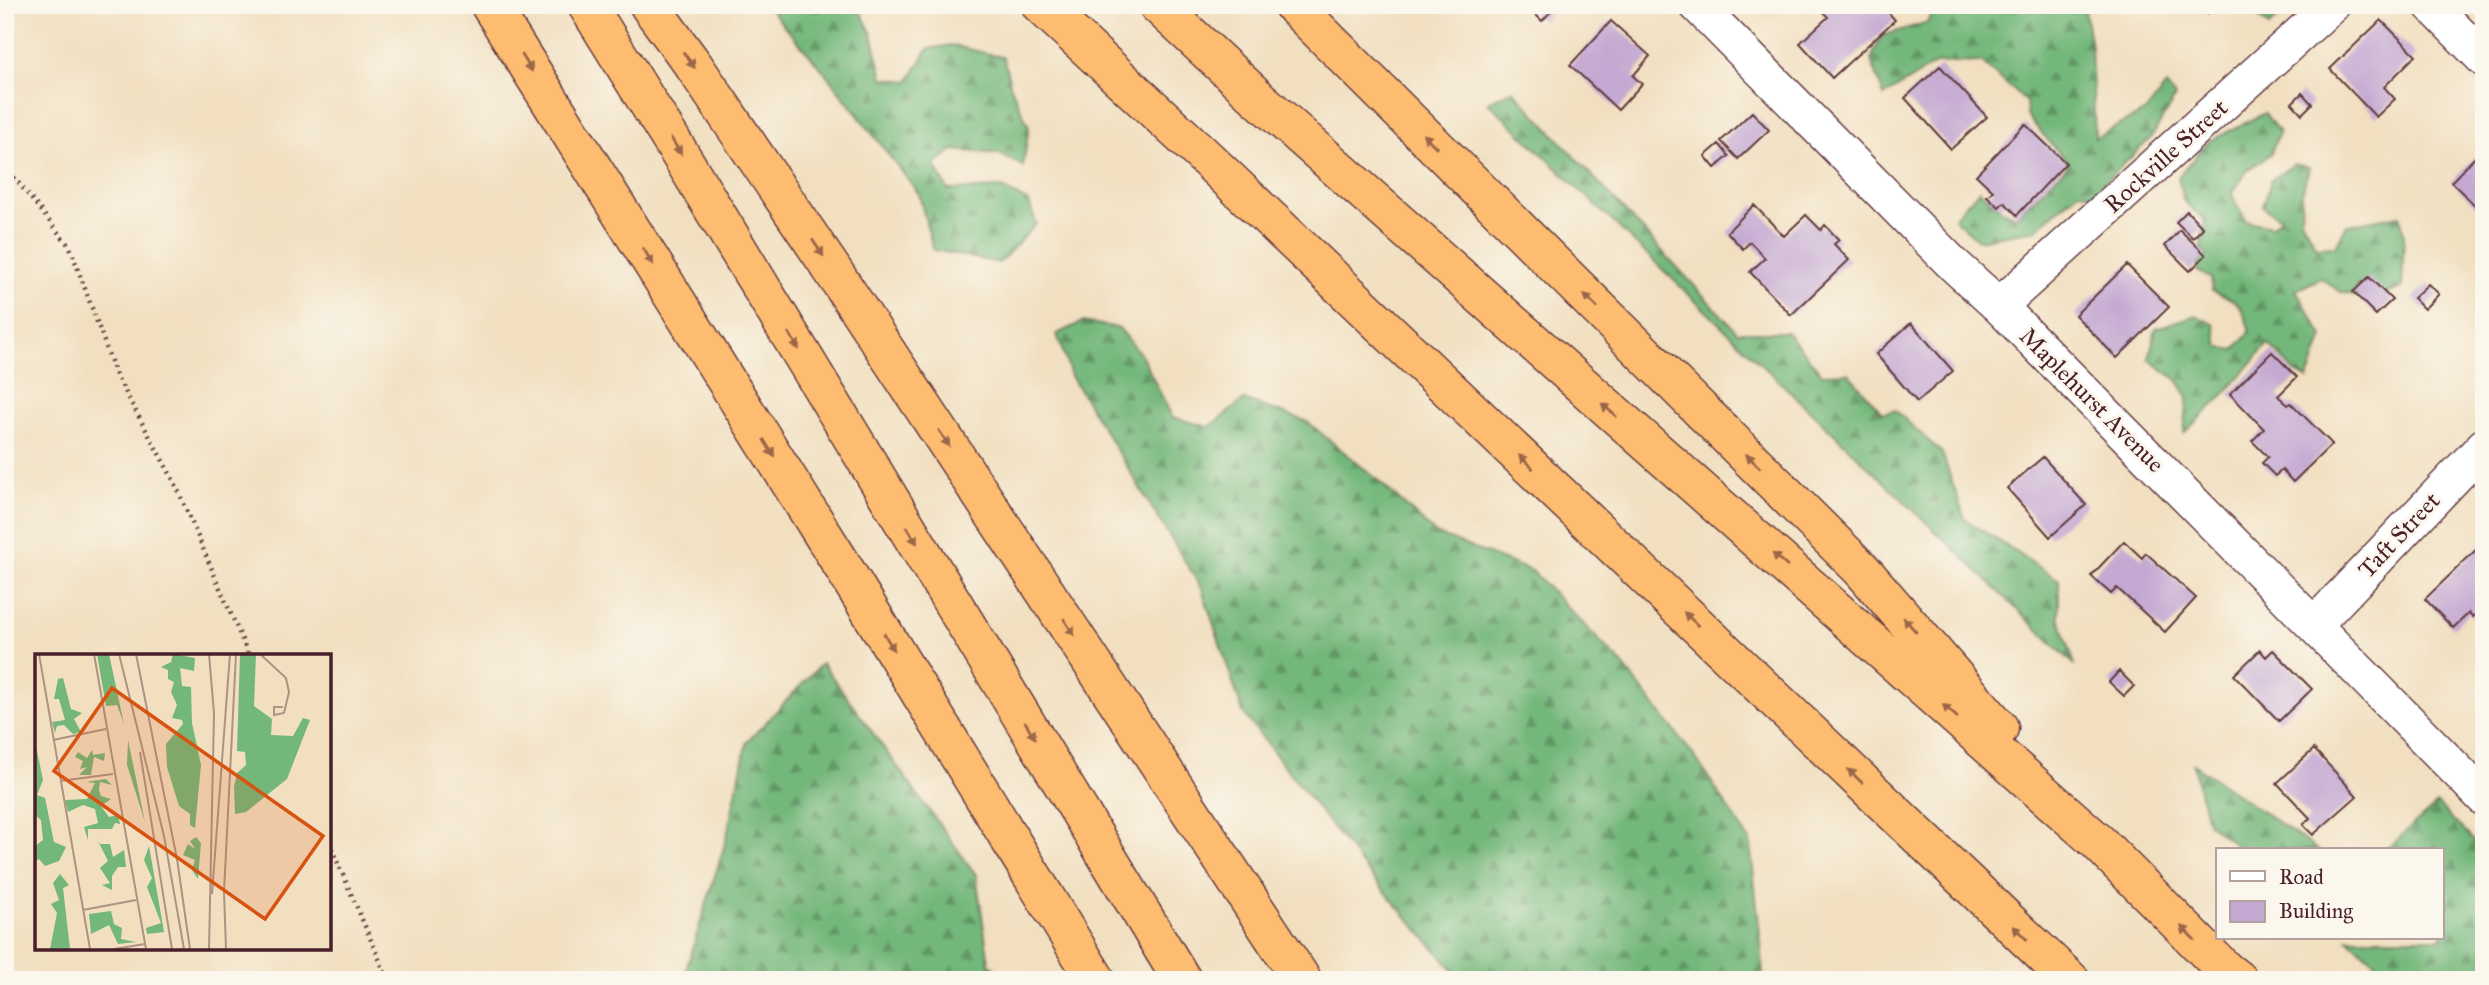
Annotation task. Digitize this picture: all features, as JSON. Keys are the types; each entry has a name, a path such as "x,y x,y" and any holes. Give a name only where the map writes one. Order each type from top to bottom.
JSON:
{"highway":[{"path":"491,5 837,557 1096,980"},
{"path":"587,5 691,171 1182,980"},
{"path":"649,5 694,66 833,271 1302,980"},
{"path":"1041,5 1204,156 2070,980"},
{"path":"1158,5 1269,108 2099,844 2238,980"},
{"path":"1293,5 1862,570 2099,844"}],"street":[{"name":"Maplehurst Avenue","path":"1697,5 1953,264 2000,306 2484,798"},
{"name":"Rockville Street","path":"2000,306 2332,5"},
{"path":"2431,5 2484,59"},
{"name":"Taft Street","path":"2315,624 2484,446"}],"path":[{"path":"5,166 70,247 116,374 175,483 248,654"},
{"path":"331,847 388,980"}],"green space":[{"path":"766,5 857,5 872,34 883,78 909,81 928,49 951,45 1003,57 1011,87 1029,127 1023,166 999,154 953,150 935,165 948,190 1002,188 1029,202 1036,224 999,263 933,250 919,194 822,69"},
{"path":"1937,5 2084,5 2091,47 2095,138 2146,111 2166,86 2175,97 2152,137 2093,194 2079,192 2035,230 1978,240 1954,218 1979,190 2000,209 2016,217 2069,164 2027,116 2026,101 1981,62 1937,63 1884,96 1871,59 1881,36 1928,22"},
{"path":"2246,5 2292,5 2269,26"},
{"path":"1513,90 1737,332 1787,332 1822,374 1848,373 1882,413 1895,410 1942,453 1965,519 2059,580 2059,617 2075,665 1488,102"},
{"path":"2265,113 2279,133 2271,153 2247,171 2232,194 2246,221 2272,226 2280,218 2263,206 2271,180 2294,164 2309,167 2302,193 2301,219 2316,247 2336,246 2347,225 2400,215 2404,233 2402,288 2370,300 2339,291 2321,278 2296,290 2323,336 2308,379 2294,371 2268,344 2221,398 2184,433 2188,397 2177,380 2149,359 2156,328 2196,315 2214,325 2219,347 2234,350 2250,332 2239,305 2212,291 2211,278 2197,271 2205,221 2183,200 2178,177 2209,141"},
{"path":"1082,322 1119,328 1142,356 1172,417 1209,427 1244,400 1306,421 1373,476 1436,534 1532,571 1622,664 1695,757 1750,841 1763,980 1462,980 1362,865 1243,713 1202,589 1071,376 1057,334"},
{"path":"822,663 976,875 989,963 1006,980 683,980 726,840 747,742"},
{"path":"2193,764 2315,848 2239,848 2207,822"},
{"path":"2437,804 2484,851 2484,980 2397,980 2349,940 2444,940 2444,848 2387,848"}],"building":[{"path":"1526,5 1557,5 1542,21"},
{"path":"1822,5 1882,5 1895,20 1832,78 1800,43 1828,17 1819,8"},
{"path":"2202,5 2217,5 2208,13"},
{"path":"2381,20 2416,55 2384,87 2395,99 2376,117 2330,69"},
{"path":"1611,21 1650,56 1633,76 1642,84 1618,110 1570,65"},
{"path":"1940,66 1987,117 1951,149 1905,98"},
{"path":"2302,93 2312,104 2302,114 2292,103"},
{"path":"1752,112 1769,130 1738,159 1721,141"},
{"path":"2025,124 2066,163 2017,215 2004,202 1999,207 1987,196 1993,191 1976,175"},
{"path":"1719,144 1729,156 1715,168 1705,156"},
{"path":"2482,150 2484,152 2484,214 2451,182"},
{"path":"1754,205 1784,236 1806,215 1821,230 1825,225 1839,240 1834,244 1849,260 1791,315 1750,272 1765,258 1750,242 1743,249 1727,232"},
{"path":"2187,211 2203,228 2193,238 2176,222"},
{"path":"2180,230 2206,255 2190,271 2165,246"},
{"path":"2127,265 2169,307 2117,358 2075,315"},
{"path":"2369,277 2392,300 2376,315 2353,292"},
{"path":"2428,284 2439,294 2424,309 2413,298"},
{"path":"1911,323 1953,371 1917,402 1876,354"},
{"path":"2272,352 2297,377 2278,396 2288,405 2291,403 2332,444 2293,482 2282,470 2275,476 2262,463 2268,457 2252,441 2264,429 2230,394"},
{"path":"2043,457 2086,505 2050,537 2007,488"},
{"path":"2124,541 2142,558 2146,553 2196,598 2165,632 2117,588 2111,594 2091,576"},
{"path":"2479,547 2484,552 2484,606 2473,617 2469,613 2453,628 2425,599"},
{"path":"2260,650 2266,657 2273,650 2312,689 2279,721 2234,675"},
{"path":"2119,671 2134,686 2124,696 2109,682"},
{"path":"2314,749 2357,796 2313,835 2303,825 2310,818 2277,783"}]}
